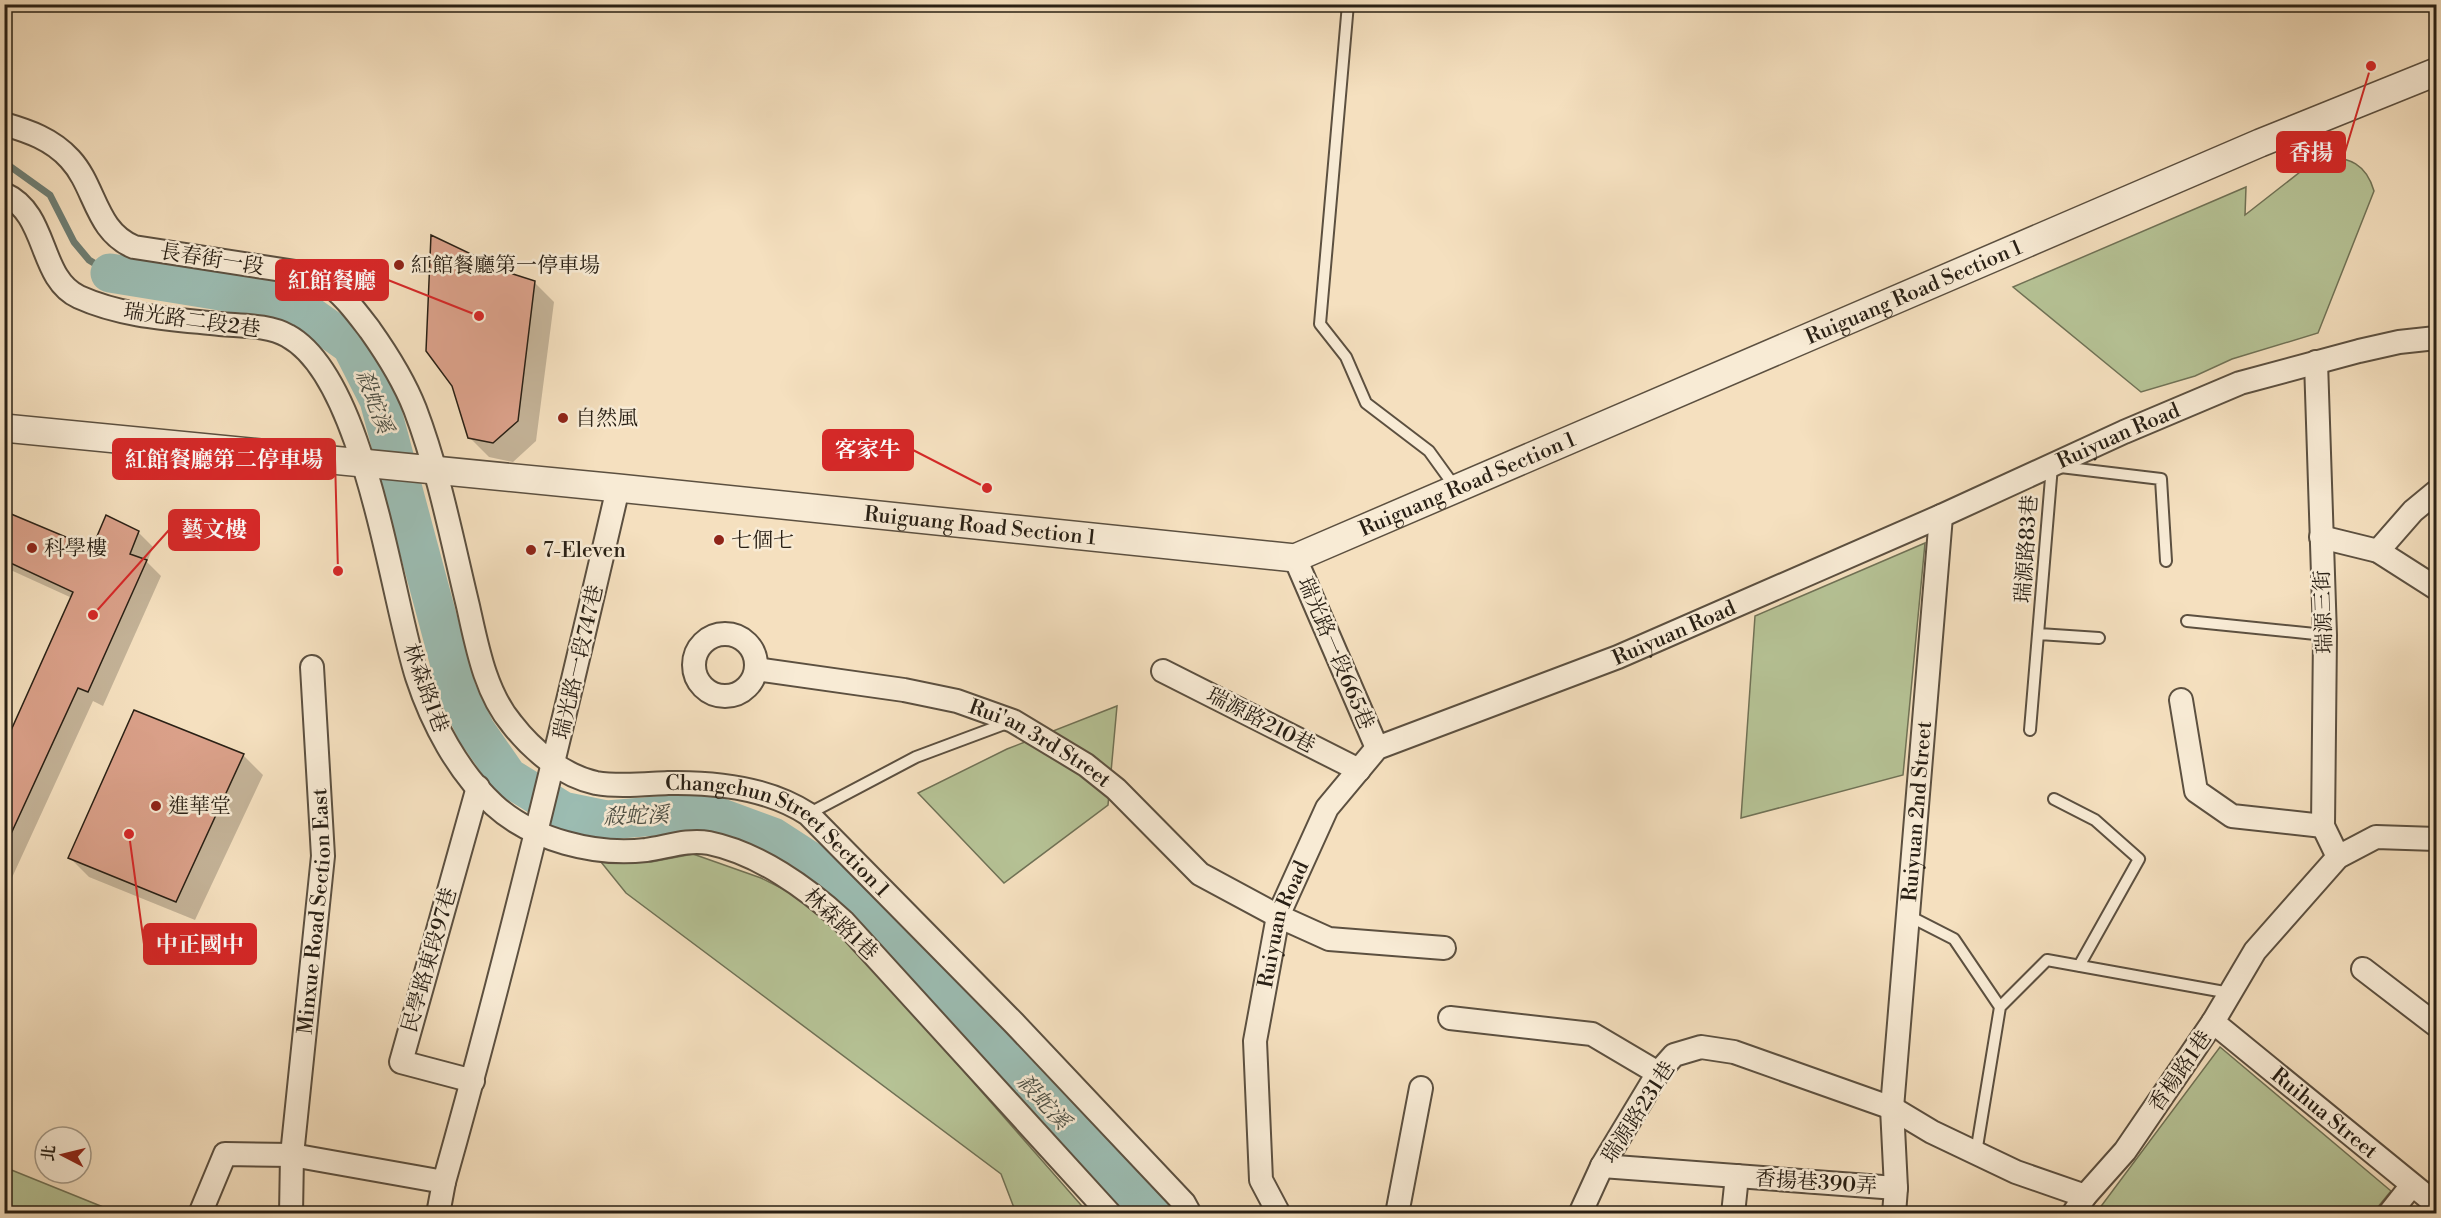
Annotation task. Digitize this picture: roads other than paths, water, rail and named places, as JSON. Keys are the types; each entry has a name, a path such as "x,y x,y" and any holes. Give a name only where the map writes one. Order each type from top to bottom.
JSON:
{"street":[{"name":"Ruiguang Road Section 1","path":"4,428 618,488 1295,558 2260,143 2436,72"},
{"name":"長春街一段","path":"4,124 40,136 70,159 81,174 111,232 121,241 134,247 302,273 323,281 344,298 362,320 400,378 414,408 434,470"},
{"name":"瑞光路二段2巷","path":"4,194 14,198 28,210 58,280 76,296 107,307 153,317 263,328 289,336 309,354 330,381 343,408 363,464"},
{"name":"Ruiyuan Road","path":"1279,1214 1262,1180 1255,1041 1278,916 1327,808 1377,748 1618,657 1941,516 2124,432 2240,383 2399,342 2436,338"},
{"name":"瑞源三街","path":"2316,362 2325,635 2323,826 2338,858"},
{"name":"林森路1巷","path":"363,464 378,515 417,675 442,738 493,805 535,833 576,844 625,851 691,842 710,843 747,857 784,875 813,894 851,930 1110,1214"},
{"name":"Changchun Street Section 1","path":"434,470 481,659 494,694 510,723 554,765 595,783 678,783 724,786 767,794 791,803 808,814 1014,1023 1184,1203 1190,1214"},
{"name":"瑞光路一段747巷","path":"535,833 554,765 618,488"},
{"path":"2378,551 2413,511 2436,492"},
{"name":"Ruiyuan 2nd Street","path":"1894,1214 1896,1188 1892,1108 1941,516"},
{"path":"2321,537 2378,551 2436,588"},
{"name":"瑞光路一段665巷","path":"1295,558 1377,748"},
{"name":"Minxue Road Section East","path":"291,1214 292,1155 323,856 312,667"},
{"name":"Rui'an 3rd Street","path":"756,669 904,690 957,701 1013,721 1086,765 1116,789 1200,874 1278,916 1329,939 1444,948"},
{"name":"瑞源路210巷","path":"1163,671 1359,770"},
{"path":"2181,700 2196,791 2232,816 2323,826"},
{"name":"民學路東段97巷","path":"473,1081 401,1062 478,787"},
{"path":"438,1214 444,1182 473,1081 535,833"},
{"name":"香楊路1巷","path":"1892,1108 1932,1132 2079,1205 2124,1151 2213,1022 2254,951 2338,858 2376,837 2436,839"},
{"path":"2363,969 2436,1025"},
{"path":"1450,1018 1592,1034 1658,1073"},
{"name":"Ruihua Street","path":"2213,1022 2436,1204"},
{"name":"瑞源路231巷","path":"1580,1214 1602,1166 1658,1073 1674,1055 1701,1047 1734,1052 1892,1108"},
{"path":"1397,1214 1422,1088"},
{"path":"200,1214 225,1154 292,1155 444,1182"},
{"name":"香揚巷390弄","path":"1602,1166 1896,1188"},
{"path":"1733,1214 1737,1176"},
{"path":"2389,1214 2412,1185"}],"lane":[{"path":"1348,4 1320,324 1346,357 1366,403 1428,451 1457,490"},
{"path":"2052,466 2161,479 2166,561"},
{"name":"瑞源路83巷","path":"2030,730 2052,466"},
{"path":"2187,621 2325,635"},
{"path":"2039,634 2099,638"},
{"path":"808,814 916,757 1013,721"},
{"path":"2054,799 2096,820 2139,859 2079,966"},
{"path":"1909,916 1954,939 2000,1007"},
{"path":"1976,1153 2000,1007 2047,960 2230,993"}],"waterway":[{"path":"4,162 50,195 74,242 89,260 110,273"},
{"name":"殺蛇溪","path":"110,273 264,298 296,306 351,345 379,400 457,691 476,731 508,777 563,811 607,820 705,812 773,837 827,872 1151,1214"}],"place":[{"name":"香揚","path":"2371,66"},
{"name":"紅館餐廳第一停車場","path":"399,265"},
{"name":"紅館餐廳","path":"479,316"},
{"name":"自然風","path":"563,418"},
{"name":"客家牛","path":"987,488"},
{"name":"七個七","path":"719,540"},
{"name":"科學樓","path":"32,548"},
{"name":"7-Eleven","path":"531,550"},
{"name":"紅館餐廳第二停車場","path":"338,571"},
{"name":"藝文樓","path":"93,615"},
{"name":"進華堂","path":"156,806"},
{"name":"中正國中","path":"129,834"}]}
